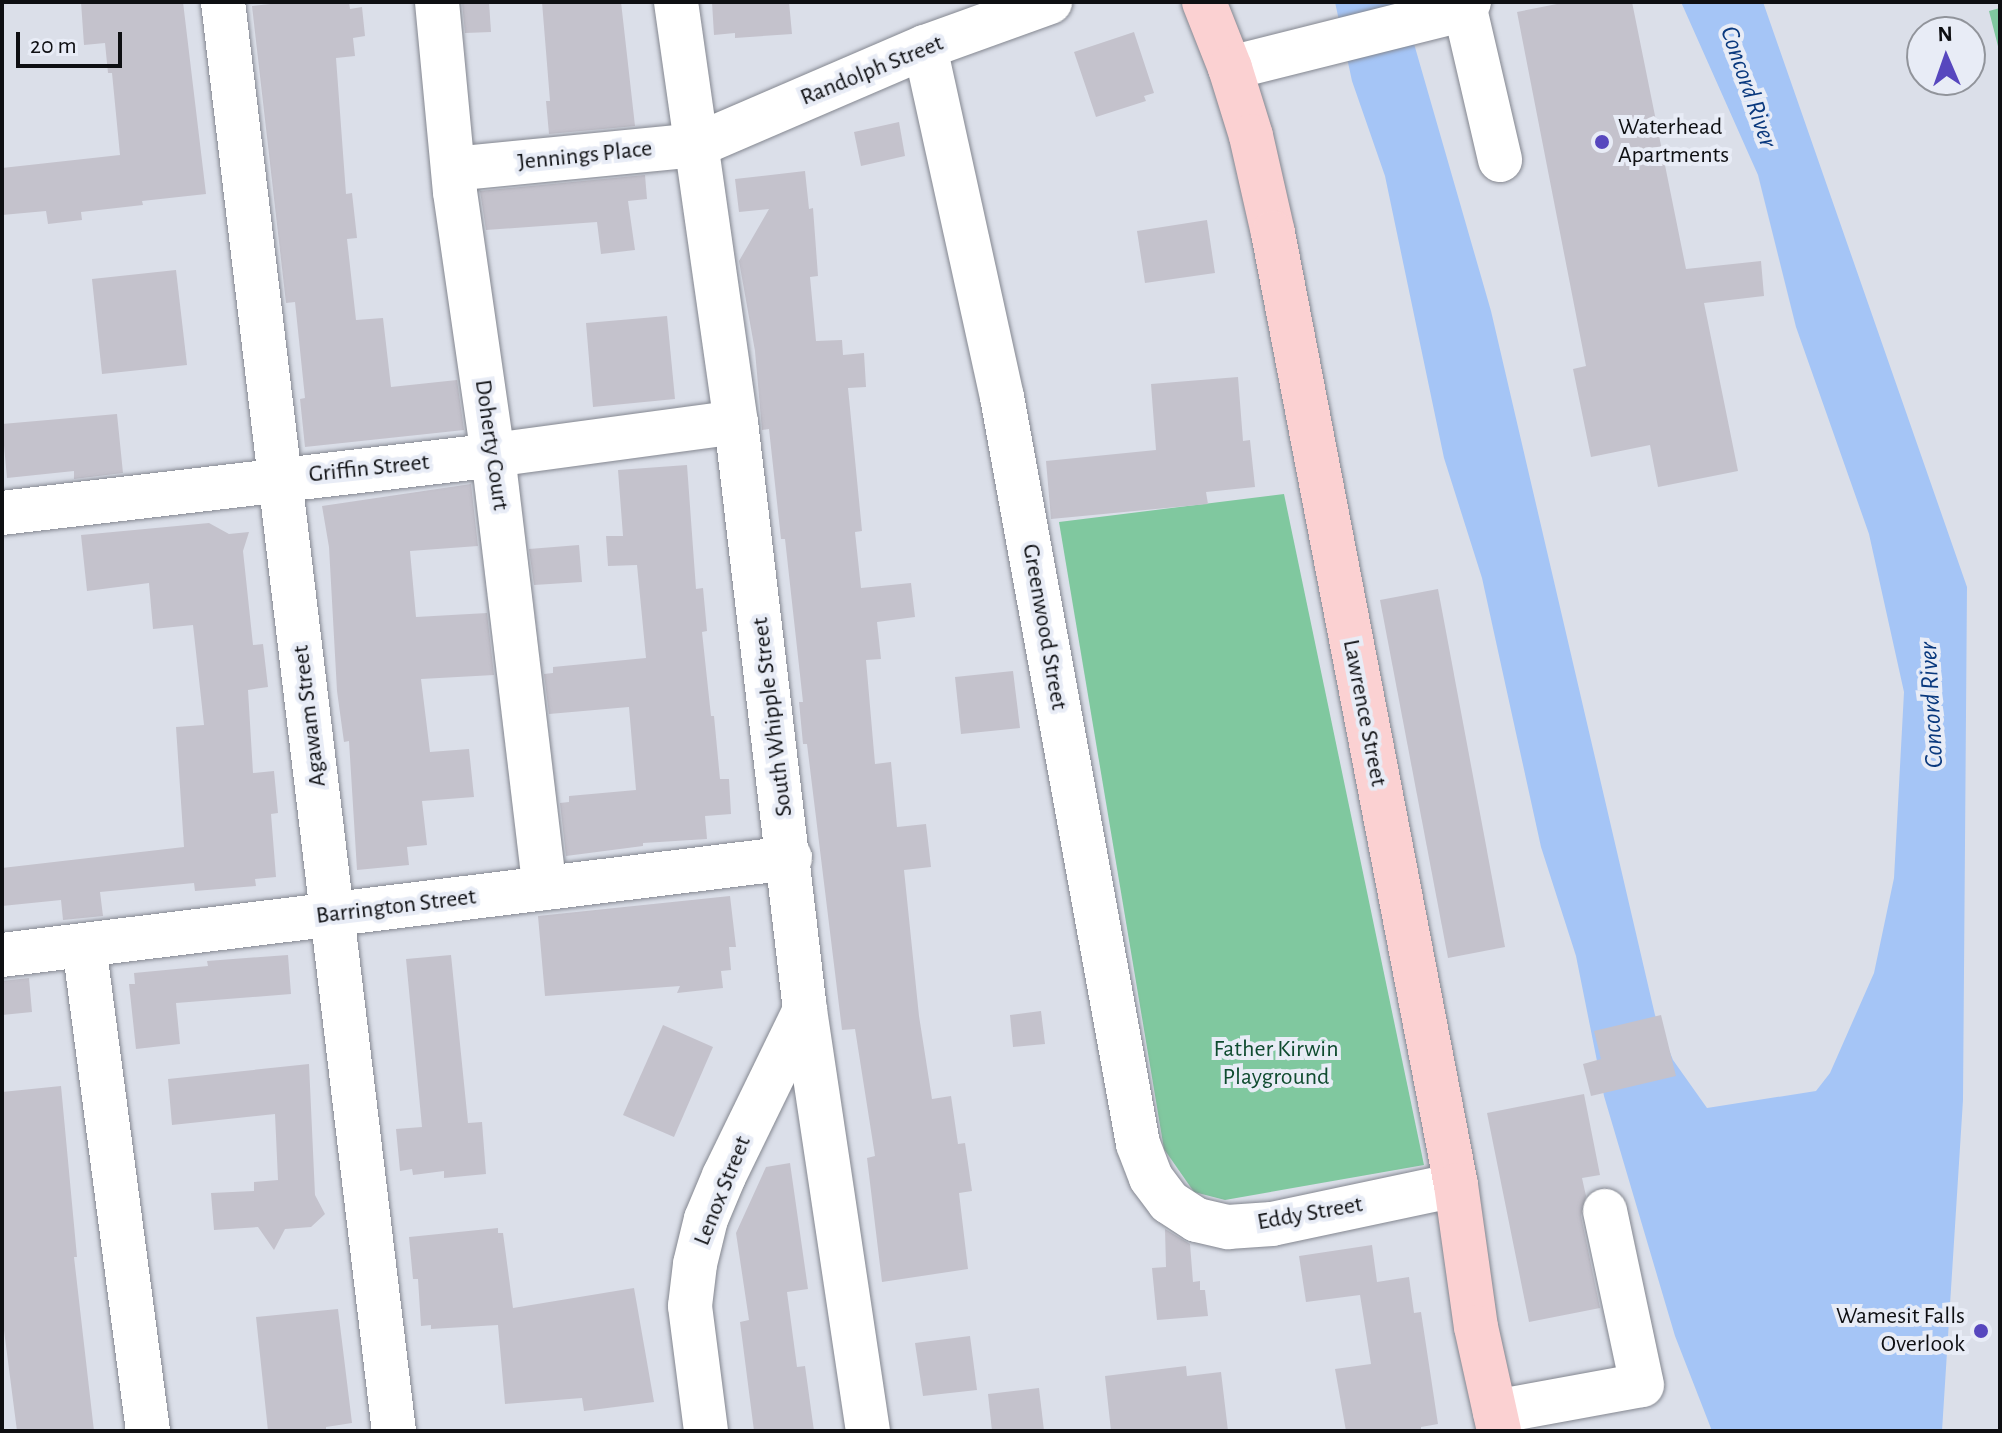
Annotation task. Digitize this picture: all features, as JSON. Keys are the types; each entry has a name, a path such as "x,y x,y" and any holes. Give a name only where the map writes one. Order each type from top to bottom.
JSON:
{"main road":[{"name":"Lawrence Street","path":"1204,2 1230,68 1273,233 1456,1185 1476,1327 1497,1421"}],"street":[{"name":"Agawam Street","path":"223,2 394,1431"},
{"name":"Doherty Court","path":"437,2 455,192 493,455 545,888"},
{"name":"South Whipple Street","path":"676,2 736,422 790,858 805,1010 868,1431"},
{"name":"Randolph Street","path":"697,145 925,47 1050,2"},
{"path":"1230,68 1453,11 1500,160"},
{"name":"Greenwood Street","path":"925,47 1002,397 1138,1144 1151,1178 1169,1202"},
{"name":"Jennings Place","path":"473,167 697,145"},
{"name":"Griffin Street","path":"2,513 493,455 736,422"},
{"name":"Barrington Street","path":"2,955 790,858"},
{"path":"84,945 148,1431"},
{"name":"Lenox Street","path":"706,1431 690,1306 695,1264 706,1219 724,1176 805,1010"},
{"name":"Eddy Street","path":"1169,1202 1197,1220 1228,1227 1272,1224 1456,1185"},
{"path":"1497,1421 1642,1385 1605,1211"}],"green space":[{"path":"2000,8 2000,54 1989,11"},
{"name":"Father Kirwin Playground","path":"1284,494 1424,1165 1225,1200 1194,1192 1164,1149 1059,522"}],"water":[{"name":"Concord River","path":"1335,2 1402,2 1491,311 1655,1015 1673,1060 1707,1108 1816,1091 1830,1073 1874,973 1894,878 1904,692 1869,534 1796,327 1758,175 1681,2 1763,2 1967,587 1963,1100 1942,1431 1712,1431 1675,1336 1604,1096 1576,956 1541,847 1482,578 1444,458 1385,176 1352,81"}],"building":[{"path":"81,2 183,2 206,194 81,212 82,220 48,224 46,211 2,215 2,168 120,155 112,73 108,73 105,43 84,45"},
{"path":"290,2 349,2 350,9 362,7 365,36 353,38 355,56 336,58 346,194 352,193 357,238 347,239 356,320 383,318 391,387 457,380 464,430 305,447 300,399 305,398 295,302 286,303 252,6"},
{"path":"462,2 489,2 491,32 465,33"},
{"path":"542,2 621,2 635,126 549,134 546,101 550,101"},
{"path":"712,2 789,2 792,34 735,38 735,33 714,35"},
{"name":"Waterhead Apartments","path":"1567,2 1632,2 1686,269 1761,261 1764,296 1704,303 1738,471 1658,487 1650,445 1591,457 1573,369 1586,366 1517,12"},
{"path":"1134,32 1154,93 1144,96 1146,101 1096,117 1074,52"},
{"path":"899,122 905,156 861,166 854,132"},
{"path":"805,171 809,209 813,208 818,276 810,277 816,341 842,340 843,355 864,353 866,387 848,388 862,531 855,532 861,588 911,583 915,617 877,622 881,659 866,660 875,764 891,762 897,827 926,824 931,867 904,870 919,1016 932,1099 951,1096 958,1144 965,1143 972,1191 959,1193 968,1269 882,1282 867,1158 875,1156 855,1029 842,1030 807,744 803,744 799,702 803,702 785,539 781,539 769,429 762,430 755,351 739,261 769,209 739,212 735,179"},
{"path":"645,175 647,199 628,201 635,250 601,254 597,222 486,230 480,191"},
{"path":"1207,220 1215,273 1145,283 1137,231"},
{"path":"176,270 187,365 102,374 92,279"},
{"path":"667,316 675,399 593,407 586,323"},
{"path":"1238,377 1243,441 1250,440 1255,487 1206,492 1208,504 1051,519 1046,461 1156,450 1151,384"},
{"path":"117,414 123,473 74,479 74,471 7,478 2,424"},
{"path":"687,465 696,589 703,588 707,631 702,632 711,716 714,716 720,779 729,779 731,814 705,816 707,839 643,843 643,846 566,856 560,803 569,802 569,796 636,790 629,707 549,714 544,674 553,673 553,667 646,658 637,565 608,566 606,536 623,536 618,470"},
{"path":"471,484 478,546 410,551 416,617 487,613 494,675 421,679 430,752 469,749 474,797 422,801 427,845 407,847 409,865 357,870 349,741 344,742 337,691 329,547 322,506"},
{"path":"209,523 229,534 249,532 243,551 253,645 263,644 268,687 248,690 253,773 274,771 278,813 271,814 276,877 255,879 256,886 195,891 194,883 100,892 103,916 63,920 61,900 2,906 2,868 184,847 176,727 204,725 193,625 153,629 149,583 87,591 81,535"},
{"path":"579,545 582,582 534,585 529,549"},
{"path":"1438,589 1505,947 1448,958 1380,600"},
{"path":"1013,671 1020,728 961,734 955,677"},
{"path":"730,896 736,947 729,947 731,970 721,971 723,988 677,993 680,986 545,996 538,916"},
{"path":"288,955 291,994 176,1003 180,1044 136,1049 129,984 135,984 134,973 208,966 207,961"},
{"path":"451,955 468,1123 482,1122 486,1174 444,1178 444,1171 413,1175 412,1169 400,1171 396,1129 422,1127 406,959"},
{"path":"29,978 32,1012 2,1015 2,981"},
{"path":"1041,1011 1045,1044 1013,1047 1010,1015"},
{"path":"1661,1015 1676,1076 1591,1096 1583,1064 1601,1059 1594,1031"},
{"path":"663,1025 713,1047 674,1137 623,1115"},
{"path":"309,1064 315,1195 325,1214 311,1227 285,1229 274,1250 258,1227 214,1230 211,1193 254,1191 254,1182 278,1180 275,1114 172,1125 168,1079"},
{"path":"61,1086 77,1257 74,1257 94,1431 17,1431 2,1315 2,1092"},
{"path":"1584,1094 1600,1175 1582,1178 1586,1196 1581,1216 1600,1308 1529,1322 1487,1113"},
{"path":"790,1163 808,1289 787,1292 797,1367 805,1366 814,1431 754,1431 740,1322 749,1320 736,1233 766,1167"},
{"path":"498,1228 498,1233 503,1233 513,1308 634,1288 654,1402 584,1411 582,1398 505,1404 498,1325 431,1329 431,1325 421,1326 418,1279 413,1279 409,1237"},
{"path":"1165,1229 1190,1244 1193,1282 1200,1281 1200,1290 1205,1290 1208,1316 1157,1320 1152,1268 1166,1267"},
{"path":"1372,1245 1377,1282 1409,1277 1414,1313 1421,1312 1438,1424 1421,1427 1421,1431 1346,1431 1335,1369 1371,1364 1360,1295 1306,1302 1299,1256"},
{"path":"338,1309 352,1423 326,1427 326,1431 268,1431 256,1317"},
{"path":"970,1336 977,1390 923,1396 915,1343"},
{"path":"1186,1366 1187,1376 1221,1372 1228,1431 1111,1431 1105,1376"},
{"path":"1039,1388 1044,1431 992,1431 988,1394"}],"place":[{"name":"Waterhead Apartments","path":"1602,142"},
{"name":"Wamesit Falls Overlook","path":"1981,1331"}]}
